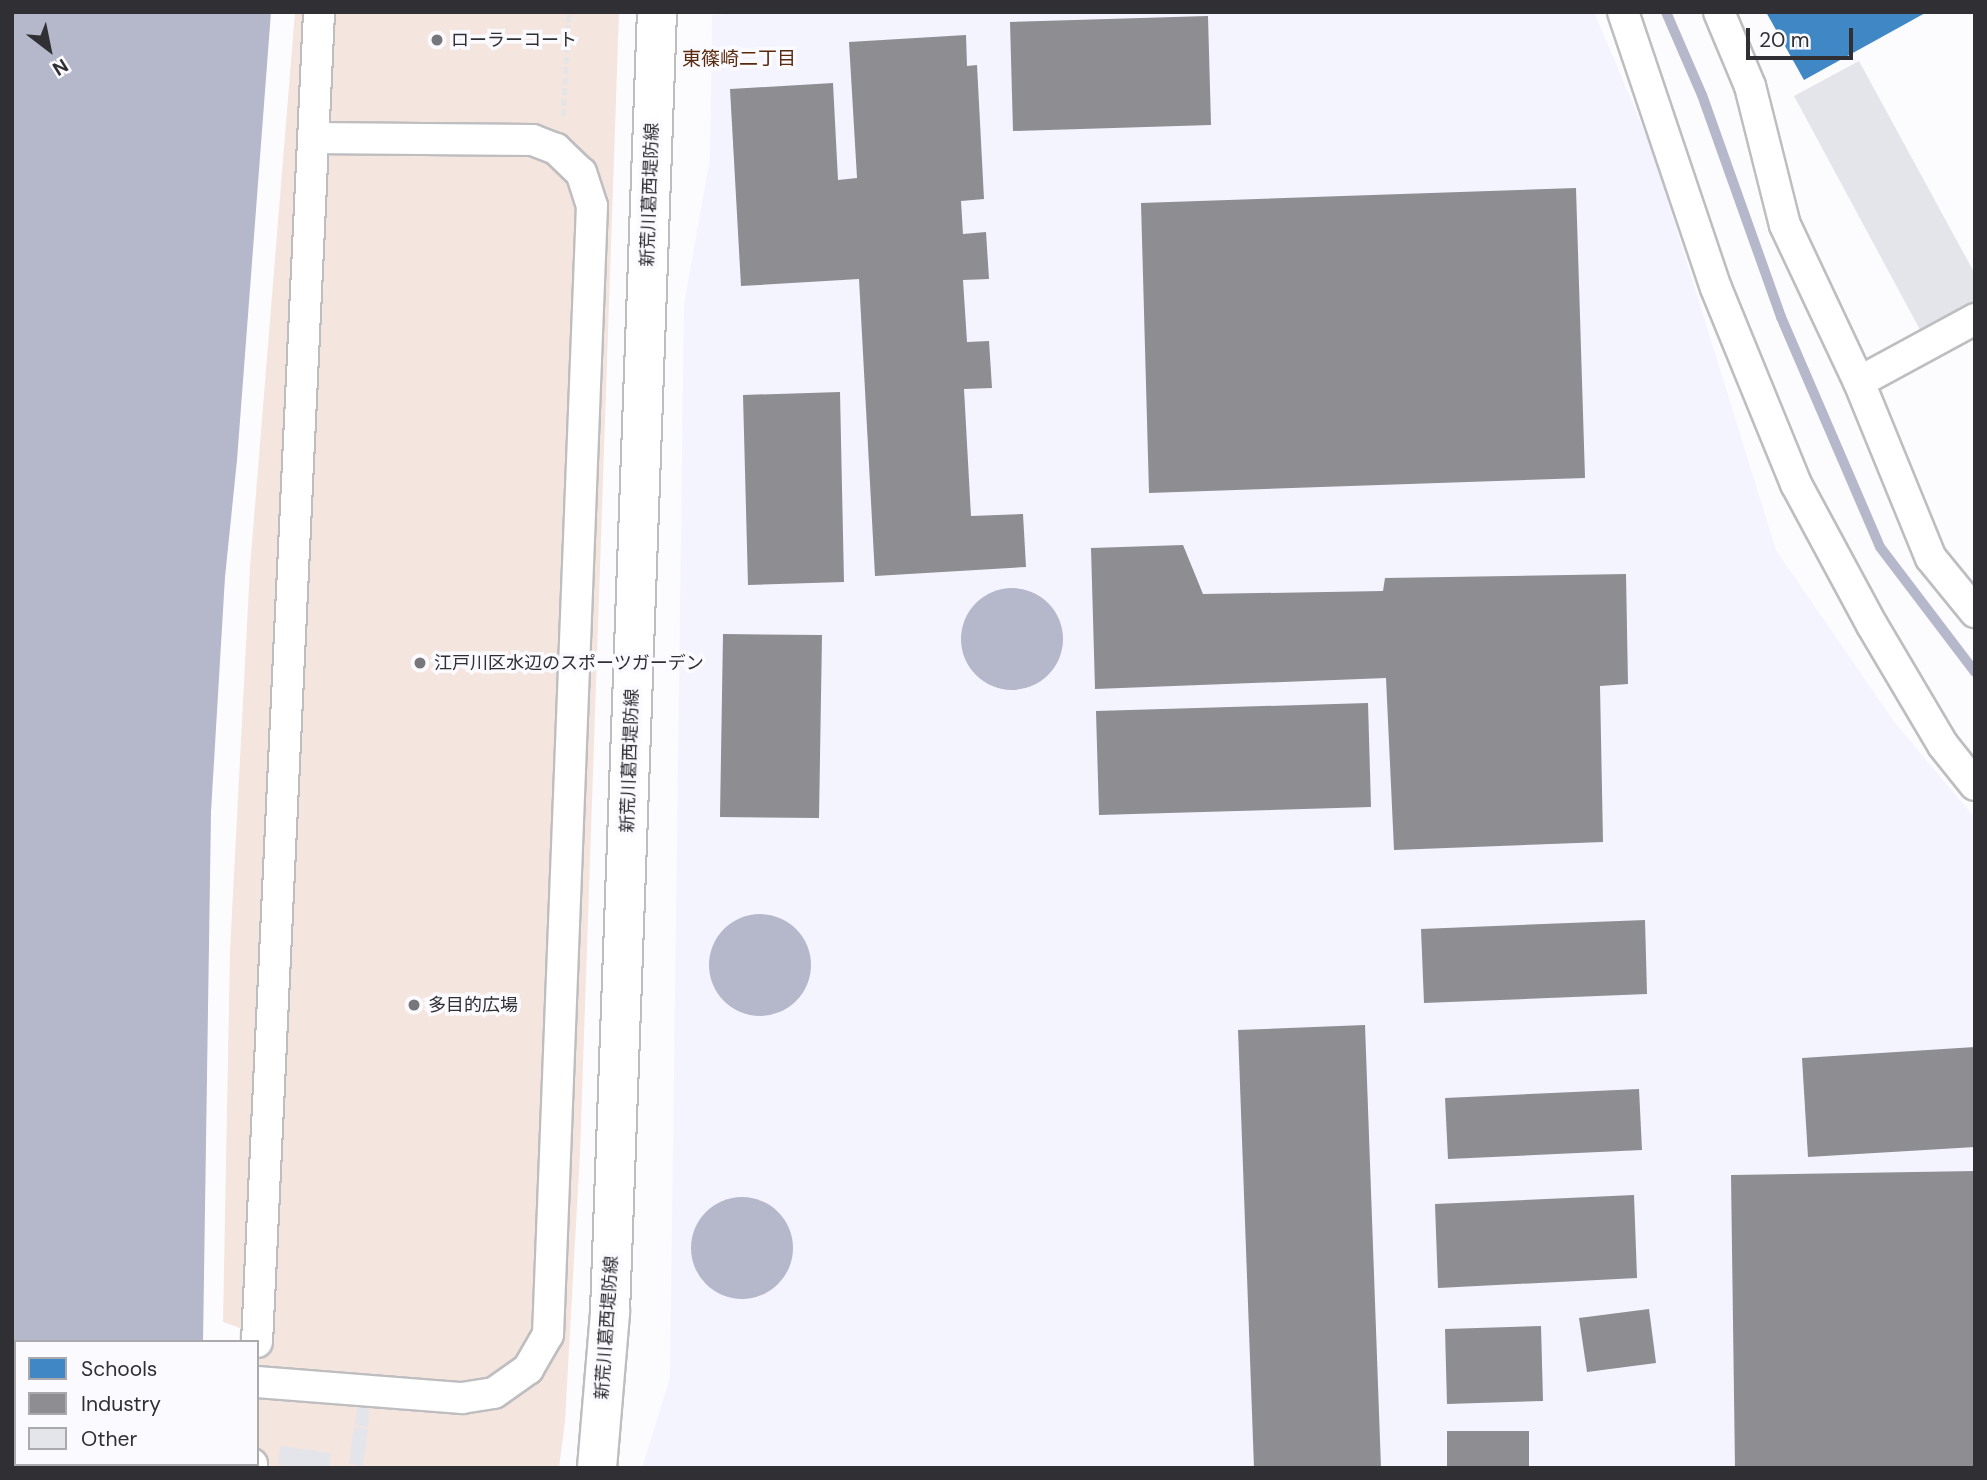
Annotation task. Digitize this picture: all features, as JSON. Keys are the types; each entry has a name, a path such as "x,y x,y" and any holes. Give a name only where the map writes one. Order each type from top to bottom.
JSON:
{"main road":[{"name":"新荒川葛西堤防線","path":"597,1468 610,1312 657,12"}],"street":[{"path":"257,1340 319,12"},
{"path":"1623,12 1716,288 1796,484 1872,625 1936,733 1975,785"},
{"path":"1719,12 1750,86 1785,225 1859,382 1931,558 1975,612"},
{"path":"259,1382 462,1398 494,1392 528,1369 548,1335 592,206 581,173 560,153 533,140 313,138"},
{"path":"1859,382 1975,320"}],"path":[{"path":"560,153 569,12"}],"shaded area":[{"name":"江戸川区水辺のスポーツガーデン","path":"295,12 619,12 580,1153 565,1421 559,1468 238,1468 259,1466 259,1340 239,1340 240,1328 223,1322 230,951 250,567"},
{"path":"758,12 1594,12 1651,147 1776,550 1895,723 1975,818 1975,1468 642,1468 670,1378 684,304 710,158 712,15"}],"water":[{"path":"12,12 271,12 237,460 225,577 211,812 203,1340 14,1340 14,1466 204,1468 12,1468"},
{"path":"1012,588 1031,592 1048,603 1059,620 1063,639 1059,658 1048,675 1031,686 1012,690 993,686 976,675 965,658 961,639 965,620 976,603 993,592"},
{"path":"760,914 779,918 796,929 807,946 811,965 807,984 796,1001 779,1012 760,1016 741,1012 724,1001 713,984 709,965 713,946 724,929 741,918"},
{"path":"742,1197 761,1201 778,1212 789,1229 793,1248 789,1267 778,1284 761,1295 742,1299 723,1295 706,1284 695,1267 691,1248 695,1229 706,1212 723,1201"}],"building: Schools":[{"path":"1766,12 1927,12 1804,80"}],"building: Industry":[{"path":"1208,16 1211,125 1013,131 1010,22"},
{"path":"966,35 967,66 977,65 984,199 961,201 963,234 986,232 989,279 963,280 967,342 989,341 992,388 964,389 971,516 1023,514 1026,567 875,576 859,279 741,286 730,89 833,83 838,180 857,178 849,42"},
{"path":"1576,188 1585,478 1149,493 1141,203"},
{"path":"840,392 844,582 748,585 743,395"},
{"path":"1183,545 1203,594 1383,591 1385,578 1626,574 1628,684 1600,686 1603,842 1394,850 1386,678 1095,689 1091,548"},
{"path":"723,634 822,635 819,818 720,817"},
{"path":"1368,703 1371,807 1099,815 1096,711"},
{"path":"1645,920 1647,994 1424,1003 1421,929"},
{"path":"1365,1025 1381,1468 1254,1468 1238,1030"},
{"path":"1975,1047 1975,1147 1808,1157 1802,1058"},
{"path":"1639,1089 1642,1150 1448,1159 1445,1098"},
{"path":"1975,1171 1975,1468 1735,1468 1731,1175"},
{"path":"1634,1195 1637,1278 1438,1288 1435,1204"},
{"path":"1649,1309 1656,1363 1587,1372 1579,1318"},
{"path":"1541,1326 1543,1401 1447,1404 1445,1329"},
{"path":"1447,1431 1529,1431 1529,1468 1447,1468"}],"building: Other":[{"path":"1859,61 1975,274 1975,312 1925,339 1794,96"},
{"path":"358,1403 370,1405 368,1427 355,1425"},
{"path":"354,1427 368,1429 363,1466 349,1464"},
{"path":"280,1446 331,1453 329,1468 278,1465"}],"waterway":[{"path":"1666,12 1702,95 1781,317 1880,547 1975,672"}],"place":[{"name":"ローラーコート","path":"437,40"},
{"name":"江戸川区水辺のスポーツガーデン","path":"420,663"},
{"name":"多目的広場","path":"414,1005"}],"district":[{"name":"東篠崎二丁目","path":"739,59"}]}
